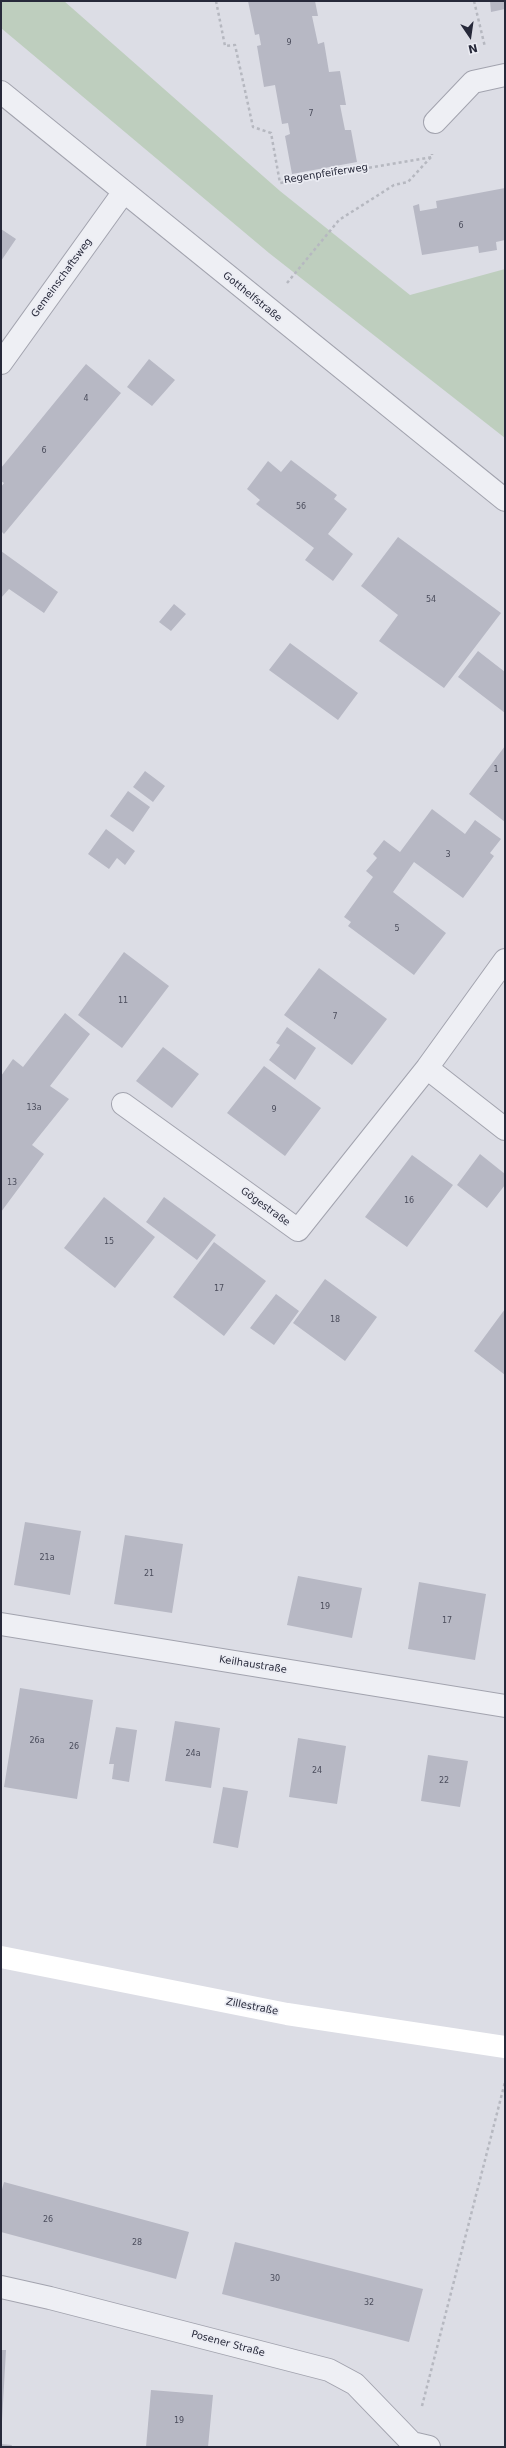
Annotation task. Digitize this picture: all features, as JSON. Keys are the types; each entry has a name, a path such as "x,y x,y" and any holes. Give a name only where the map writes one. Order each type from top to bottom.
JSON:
{"main road":[{"name":"Zillestraße","path":"1,1957 287,2014 505,2047"}],"street":[{"path":"435,122 474,82 505,75"},
{"name":"Gotthelfstraße","path":"1,92 123,193 505,500"},
{"name":"Gemeinschaftsweg","path":"1,363 123,193"},
{"name":"Gögestraße","path":"123,1104 298,1230 427,1068 505,960"},
{"path":"427,1068 505,1129"},
{"name":"Keilhaustraße","path":"1,1624 505,1706"},
{"name":"Posener Straße","path":"1,2287 50,2298 329,2370 355,2384 418,2446"}],"path":[{"name":"Regenpfeiferweg","path":"216,1 225,46 236,44 253,127 271,133 280,183 432,157"},
{"path":"474,1 485,49"},
{"path":"300,267 340,220 394,185 408,182 432,157 435,122"},
{"path":"418,2446 505,2082"}],"green space":[{"path":"1,1 64,1 280,191 410,295 505,269 505,438 269,253 1,28"}],"building":[{"path":"248,1 315,1 318,16 312,16 318,44 324,42 329,72 340,71 346,105 340,105 345,130 351,130 357,162 292,174 285,136 290,134 288,123 282,124 275,85 264,87 257,46 261,45 259,34 255,35"},
{"path":"490,1 505,1 505,9 491,12"},
{"path":"505,188 505,240 496,242 497,250 479,253 478,246 422,255 413,206 419,204 420,211 437,208 436,201"},
{"path":"1,229 16,239 1,261"},
{"path":"149,359 175,380 152,406 127,387"},
{"path":"86,364 121,393 4,534 1,531 1,487 4,483 1,481 1,468"},
{"path":"291,460 337,495 334,499 347,509 328,534 353,554 333,581 305,560 314,548 256,504 260,500 247,489 268,461 281,472"},
{"path":"398,537 501,613 444,688 379,641 398,615 361,586"},
{"path":"1,551 58,592 44,613 9,589 1,598"},
{"path":"174,604 186,614 171,631 159,622"},
{"path":"290,643 358,693 338,720 269,670"},
{"path":"478,651 505,672 505,713 458,677"},
{"path":"505,746 505,822 469,794"},
{"path":"145,771 165,786 153,802 133,787"},
{"path":"128,791 150,807 133,832 110,816"},
{"path":"432,809 465,834 475,820 501,839 490,853 494,856 463,898 414,862 393,892 446,933 414,975 348,926 351,922 344,917 373,877 366,871 377,858 373,854 384,840 400,852"},
{"path":"106,829 135,851 125,865 117,858 109,869 88,854"},
{"path":"124,952 169,986 122,1048 78,1015"},
{"path":"319,968 387,1019 352,1065 284,1015"},
{"path":"65,1013 90,1034 50,1086 69,1099 32,1145 44,1154 1,1212 1,1076 13,1059 23,1067"},
{"path":"287,1027 316,1048 295,1080 269,1060 280,1045 276,1043"},
{"path":"163,1047 199,1074 172,1108 136,1081"},
{"path":"264,1066 321,1108 285,1156 227,1113"},
{"path":"480,1154 505,1174 505,1185 487,1208 457,1185"},
{"path":"412,1155 453,1185 407,1247 365,1217"},
{"path":"104,1197 155,1237 115,1288 64,1248"},
{"path":"164,1197 216,1235 197,1260 146,1222"},
{"path":"214,1242 266,1281 224,1336 173,1297"},
{"path":"325,1279 377,1317 345,1361 293,1323"},
{"path":"276,1294 299,1311 274,1345 250,1328"},
{"path":"505,1309 505,1375 474,1351"},
{"path":"25,1522 81,1531 70,1595 14,1585"},
{"path":"125,1535 183,1544 172,1613 114,1604"},
{"path":"298,1576 362,1588 352,1638 287,1625"},
{"path":"419,1582 486,1594 475,1660 408,1649"},
{"path":"20,1688 93,1700 77,1799 4,1787"},
{"path":"175,1721 220,1728 211,1788 165,1781"},
{"path":"116,1727 137,1730 129,1782 112,1779 114,1764 109,1764"},
{"path":"298,1738 346,1746 337,1804 289,1797"},
{"path":"428,1755 468,1761 460,1807 421,1801"},
{"path":"223,1787 248,1791 238,1848 213,1843"},
{"path":"4,2182 189,2232 176,2279 1,2232 1,2193"},
{"path":"235,2242 423,2289 409,2342 222,2294"},
{"path":"1,2350 6,2350 2,2421 1,2421"},
{"path":"151,2390 213,2395 208,2447 146,2447"},
{"path":"1,2444 12,2445 11,2447 1,2447"}]}
